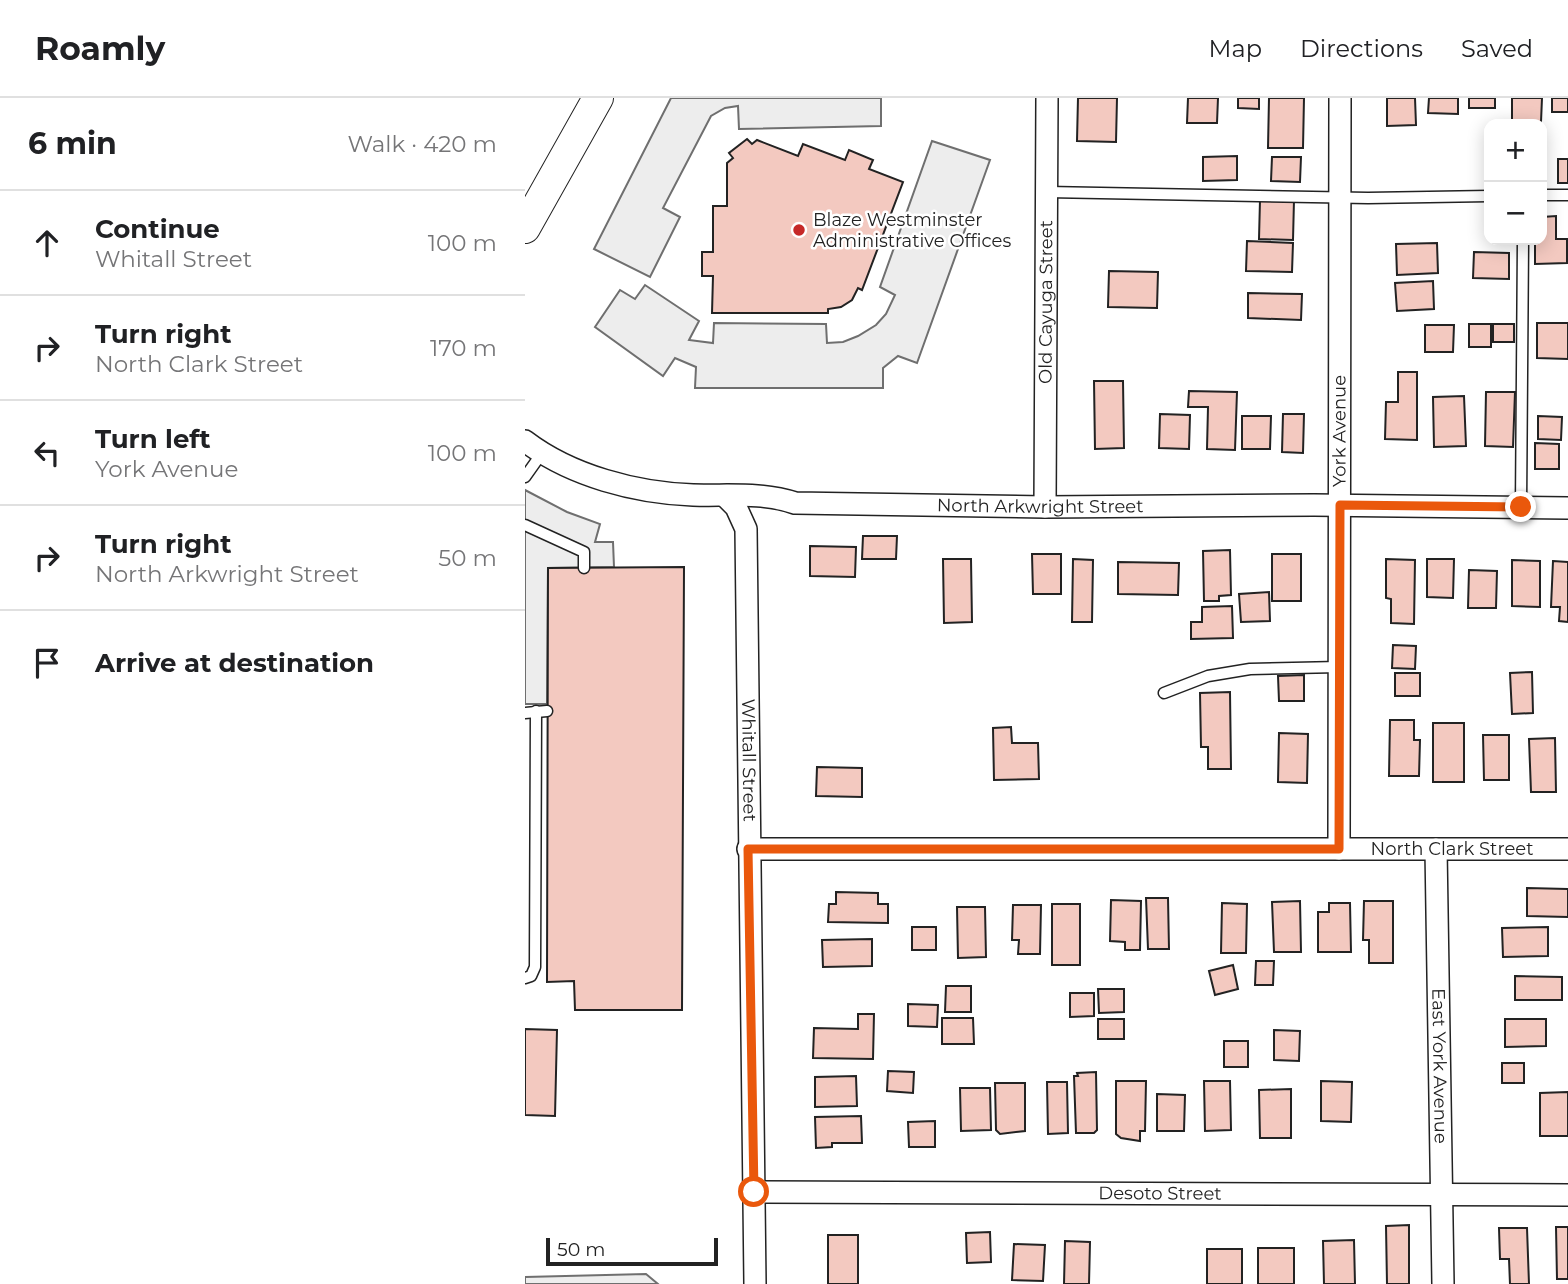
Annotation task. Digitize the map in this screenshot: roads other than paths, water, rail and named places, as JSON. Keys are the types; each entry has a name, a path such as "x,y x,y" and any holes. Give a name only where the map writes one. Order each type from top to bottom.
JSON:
{"main road":[{"path":"525,228 598,98"}],"street":[{"name":"Old Cayuga Street","path":"1045,507 1047,98"},
{"name":"York Avenue","path":"1339,849 1340,98"},
{"name":"North Arkwright Street","path":"534,447 577,470 651,491 764,496 795,503 1045,507 1340,505 1568,508"},
{"name":"Whitall Street","path":"725,496 736,507 746,529 755,1284"},
{"name":"North Clark Street","path":"748,849 1568,849"},
{"name":"East York Avenue","path":"1436,849 1443,1284"},
{"name":"Desoto Street","path":"754,1192 1568,1195"}],"lane":[{"path":"1047,192 1340,197 1484,196"},
{"path":"1547,195 1568,195"},
{"path":"1521,507 1523,245"},
{"path":"525,477 534,447"},
{"path":"525,525 584,552 584,568"},
{"path":"1164,693 1208,676 1229,672 1339,667"},
{"path":"525,978 531,976 535,967 536,711"}],"place":[{"name":"Blaze Westminster Administrative Offices","path":"799,230"}]}
